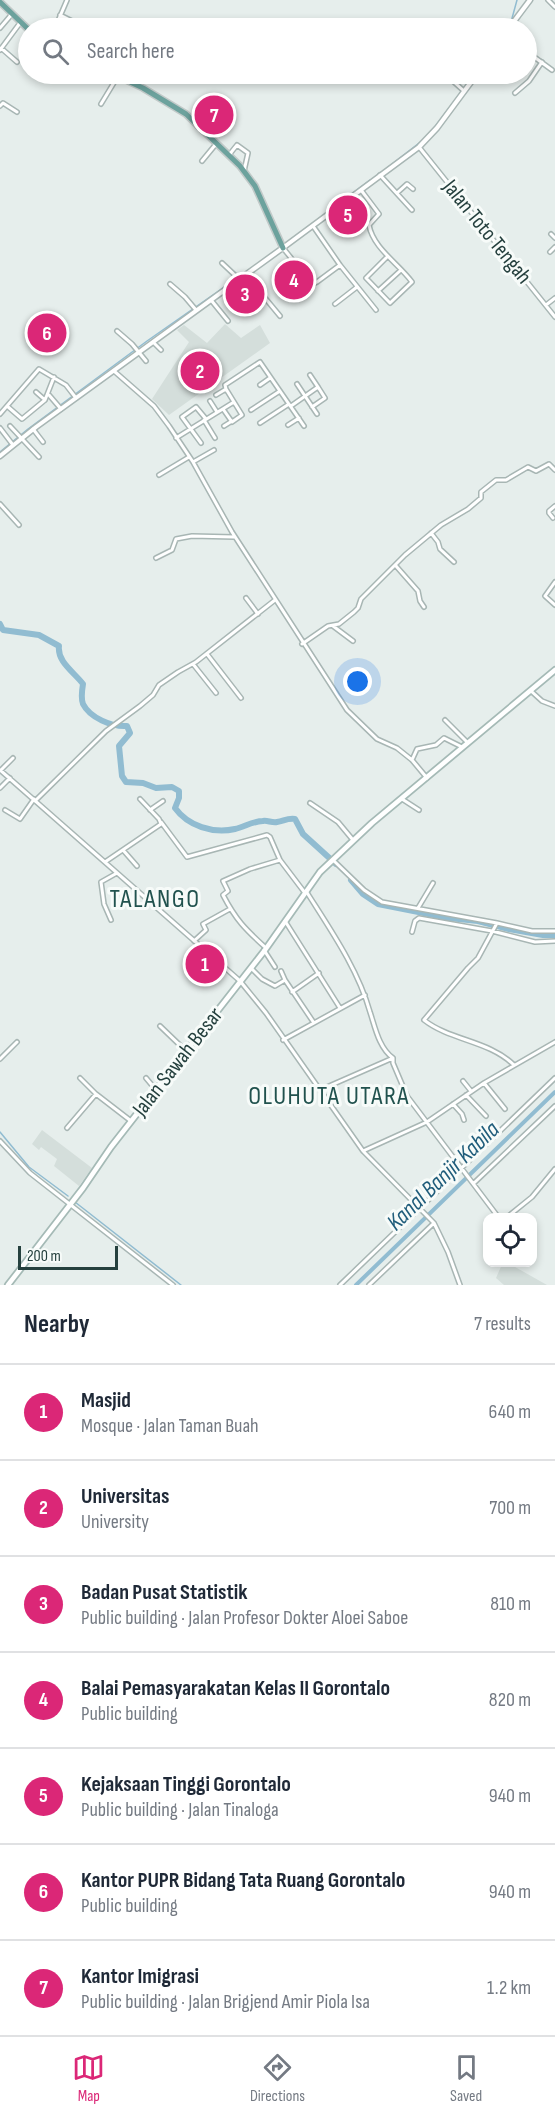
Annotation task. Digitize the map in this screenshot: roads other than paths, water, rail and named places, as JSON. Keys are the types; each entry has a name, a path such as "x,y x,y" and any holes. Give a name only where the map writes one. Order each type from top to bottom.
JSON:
{"main road":[{"path":"2,4 18,18"},
{"path":"135,84 195,121 244,171 259,195 283,248"},
{"name":"Jalan Sawah Besar","path":"8,1285 265,949 327,864 555,670"}],"street":[{"path":"59,18 67,0"},
{"path":"516,18 530,0"},
{"path":"548,0 555,7"},
{"path":"0,12 2,4"},
{"path":"0,28 13,13"},
{"path":"60,15 66,18"},
{"path":"17,63 1,49 18,27"},
{"path":"537,59 552,70"},
{"path":"537,69 542,62"},
{"path":"100,104 111,84"},
{"path":"456,84 464,91"},
{"path":"0,456 12,443 75,396 114,371 137,350 153,342 195,308 211,300 238,278 246,275 418,147 437,128 469,84"},
{"path":"515,93 526,84"},
{"path":"0,106 3,103 17,112"},
{"path":"202,161 217,143"},
{"path":"229,155 237,145 248,153 244,171"},
{"name":"Jalan Toto Tengah","path":"418,147 555,318"},
{"path":"380,175 412,210"},
{"path":"397,193 407,184 413,189"},
{"path":"360,190 378,213 369,226 375,238 411,281 411,284 391,303 366,277 388,256"},
{"path":"312,225 376,310"},
{"path":"551,234 555,238"},
{"path":"283,248 313,284 340,265"},
{"path":"550,252 555,248"},
{"path":"222,263 238,278"},
{"path":"378,291 400,270"},
{"path":"246,275 280,316"},
{"path":"170,284 195,308"},
{"path":"336,304 357,287"},
{"path":"546,305 555,298"},
{"path":"211,300 228,321"},
{"path":"117,331 146,361"},
{"path":"153,342 161,350"},
{"path":"224,426 242,414 225,385 266,358"},
{"path":"260,362 304,426"},
{"path":"0,414 38,369 66,385 75,396"},
{"path":"114,371 154,406 189,457 235,537 303,644 353,716 377,738 412,760 427,778"},
{"path":"310,375 325,398 312,407"},
{"path":"7,406 18,418 22,419 45,400 54,377"},
{"path":"260,386 270,378"},
{"path":"297,384 317,414"},
{"path":"260,423 318,387"},
{"path":"216,395 226,389"},
{"path":"251,410 280,391"},
{"path":"36,392 45,400"},
{"path":"49,394 60,407"},
{"path":"210,401 217,412"},
{"path":"176,438 234,402"},
{"path":"201,443 182,417 195,407 199,408 215,438"},
{"path":"223,408 232,422"},
{"path":"288,425 298,418"},
{"path":"10,426 39,457"},
{"path":"0,428 12,443"},
{"path":"33,429 43,442"},
{"path":"192,462 214,450"},
{"path":"159,475 189,457"},
{"path":"303,644 332,625 339,624 357,610 360,598 431,534 481,498 482,491 496,480 506,480 528,467 536,471 549,464 555,470"},
{"path":"0,504 19,525"},
{"path":"553,518 549,511 555,506"},
{"path":"431,534 438,542 440,549 454,562"},
{"path":"156,558 172,550 176,540 186,537 235,537"},
{"path":"396,566 418,591 424,607"},
{"path":"555,582 545,595 555,604"},
{"path":"246,598 258,614"},
{"path":"5,810 20,819 34,800 106,731 140,706 162,682 207,654 275,600"},
{"path":"332,625 353,641"},
{"path":"207,654 241,698"},
{"path":"193,664 216,693"},
{"path":"531,691 542,701 555,705"},
{"path":"445,720 468,743"},
{"path":"412,760 417,749 436,745 444,738 463,747"},
{"path":"13,758 0,770 240,981 363,1151 432,1222 451,1258 460,1285"},
{"path":"0,788 10,778"},
{"path":"140,799 161,822 186,857 267,835 271,839 280,860 305,892 344,955 365,995 377,1034 388,1054 393,1058 407,1096 495,1213"},
{"path":"402,799 419,810"},
{"path":"150,810 163,801"},
{"path":"310,803 340,824 353,840"},
{"path":"105,862 160,826 161,822"},
{"path":"123,850 137,866"},
{"path":"332,859 377,900 497,924 544,932 555,931"},
{"path":"275,967 265,949 246,931 230,909 223,895 228,891 224,880 256,866 280,860"},
{"path":"111,920 104,904 101,882 117,873"},
{"path":"418,908 433,883"},
{"path":"194,941 206,930 203,924 230,909"},
{"path":"412,932 415,921 419,918 493,930 535,942 555,941"},
{"path":"285,921 340,1008"},
{"path":"497,924 476,962 468,968 424,1020 497,1052 513,1065"},
{"path":"250,968 262,979 275,986 285,980"},
{"path":"281,971 292,992 314,1023"},
{"path":"292,992 319,974"},
{"path":"284,1040 365,995"},
{"path":"160,1026 186,1051"},
{"path":"0,1059 17,1042"},
{"path":"363,1151 427,1122 471,1091 555,1042"},
{"path":"320,1090 393,1058"},
{"path":"80,1078 96,1094 132,1122"},
{"path":"146,1078 156,1090"},
{"path":"340,1285 555,1078"},
{"path":"463,1081 471,1091"},
{"path":"484,1083 505,1109"},
{"path":"67,1128 96,1094"},
{"path":"466,1095 486,1116"},
{"path":"453,1104 464,1120"},
{"path":"473,1182 555,1106"},
{"path":"0,1141 30,1173 173,1285"},
{"path":"512,1213 531,1197 555,1169"},
{"path":"369,1285 432,1222"}],"waterway":[{"path":"512,18 517,0"},
{"path":"434,128 462,91"},
{"path":"387,168 423,140"},
{"path":"296,236 370,180"},
{"path":"0,452 147,341 266,258"},
{"path":"0,624 3,630 39,635 59,646 63,662 83,684 82,700 86,709 102,721 127,726 130,733 119,746 122,776 126,782 143,783 156,788 172,787 179,791 175,808 180,814 194,824 210,829 227,830 259,821 275,822 295,819 303,834 336,864"},
{"path":"351,880 363,894 378,904 543,935 555,935"},
{"name":"Kanal Banjir Kabila","path":"356,1285 555,1092"},
{"path":"0,1132 29,1167 68,1196"},
{"path":"75,1202 181,1285"}],"place":[{"name":"Kantor Imigrasi","path":"214,115"},
{"name":"Kejaksaan Tinggi Gorontalo","path":"348,215"},
{"name":"Balai Pemasyarakatan Kelas II Gorontalo","path":"294,280"},
{"name":"Badan Pusat Statistik","path":"245,294"},
{"name":"Kantor PUPR Bidang Tata Ruang Gorontalo","path":"47,333"},
{"name":"Universitas","path":"200,371"},
{"name":"Masjid","path":"205,964"}],"district":[{"name":"TALANGO","path":"155,899"},
{"name":"OLUHUTA UTARA","path":"329,1096"}]}
